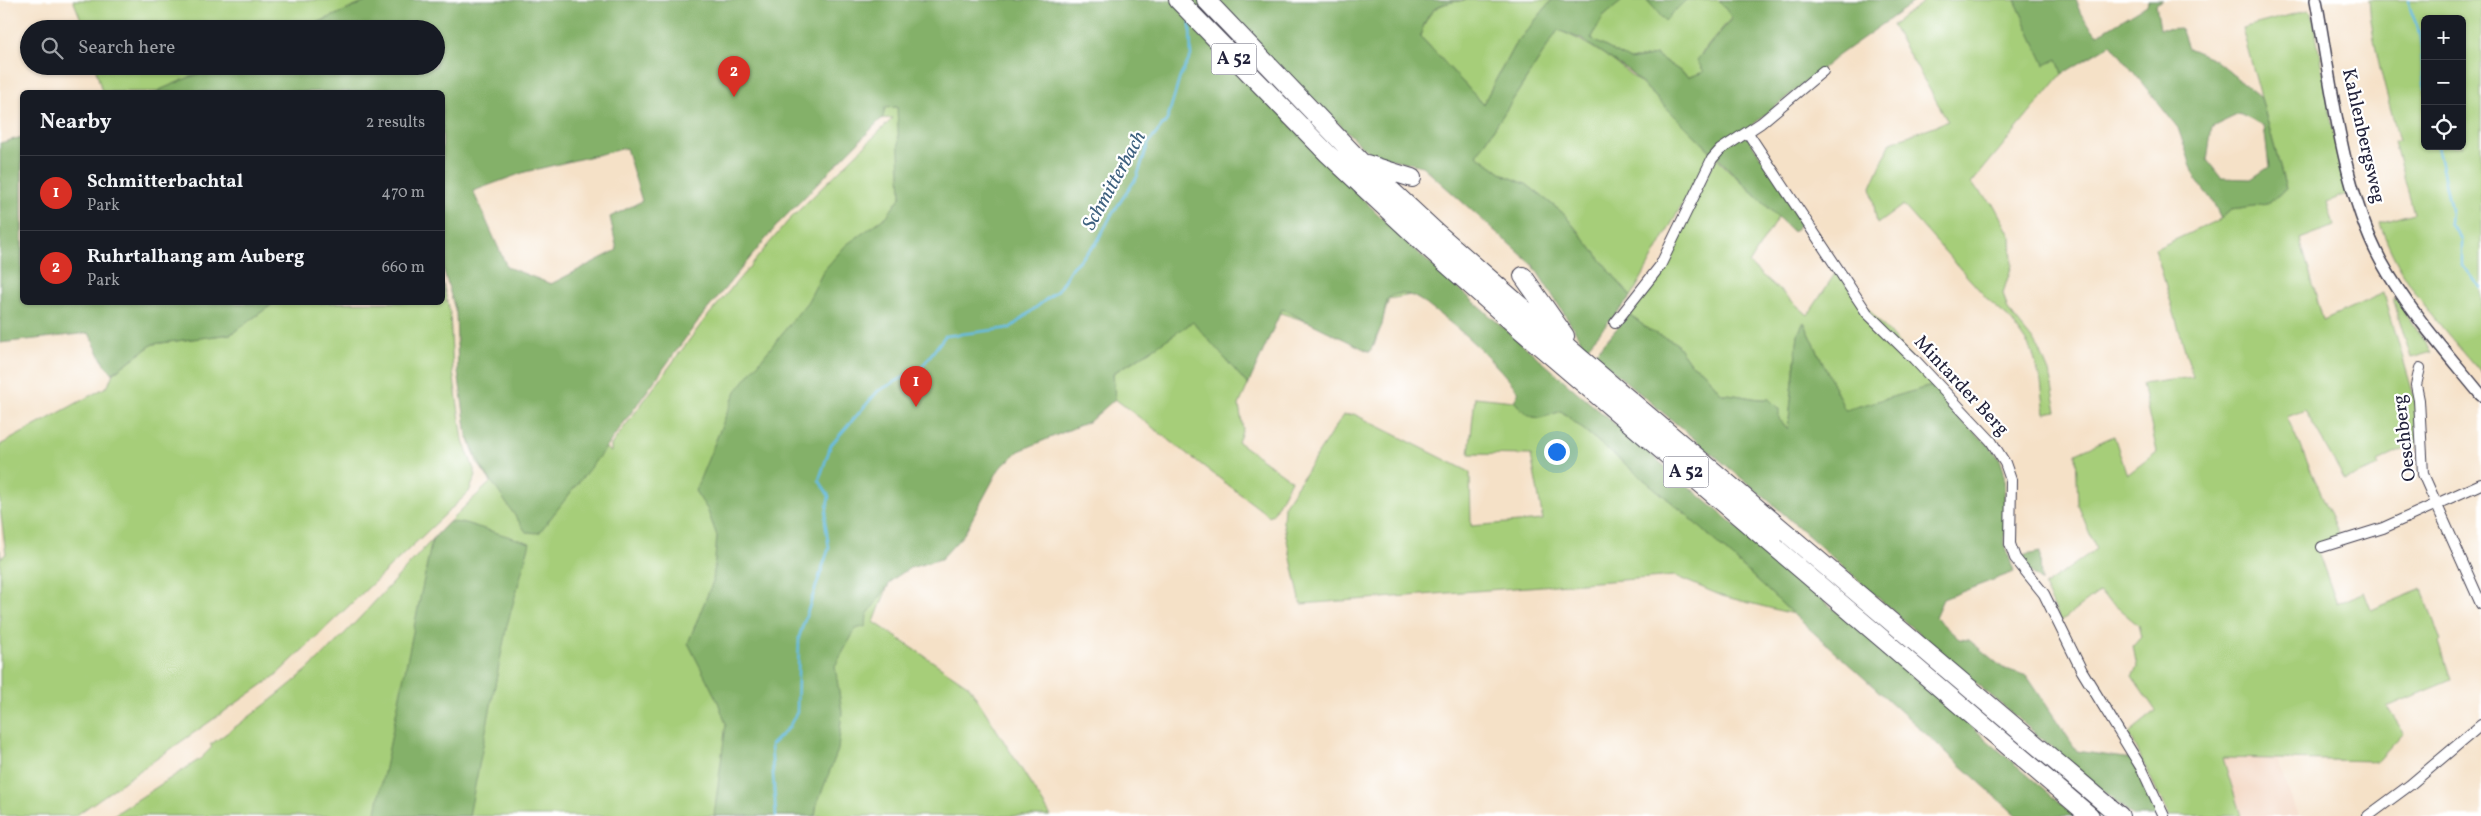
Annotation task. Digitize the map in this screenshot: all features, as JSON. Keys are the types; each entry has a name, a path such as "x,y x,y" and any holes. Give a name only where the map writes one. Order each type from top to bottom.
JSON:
{"highway":[{"name":"A 52","path":"1178,0 1328,154 1423,243 1522,331 2090,816"},
{"name":"A 52","path":"1206,0 1362,162 1435,231 1579,357 2120,816"},
{"path":"1362,162 1412,178"},
{"path":"1523,276 1579,357"}],"street":[{"name":"Kahlenbergsweg","path":"2316,0 2347,162 2359,205 2376,249 2397,288 2438,344 2481,395"},
{"path":"1615,323 1660,266 1712,159 1720,150 1748,133 1823,71"},
{"name":"Mintarder Berg","path":"1748,133 1867,313 1914,358 1991,440 2005,463 2010,480 2010,544 2015,558 2044,594 2082,671 2142,769 2164,816"},
{"name":"Oeschberg","path":"2420,368 2416,385 2419,400 2423,474 2481,604"},
{"name":"Oeschberg","path":"2322,547 2383,528 2481,484"},
{"path":"2368,816 2410,785 2481,725"}],"shaded area":[{"path":"2222,758 2277,758 2298,816 2241,816"}],"green space":[{"path":"73,0 370,0 324,20 81,20"},
{"path":"370,0 1466,0 1448,3 1436,8 1423,26 1420,36 1483,104 1514,46 1552,0 1623,0 1603,17 1591,39 1630,60 1656,55 1689,77 1704,72 1697,60 1732,18 1719,0 1917,0 1839,55 1744,132 1804,219 1793,232 1629,71 1581,39 1558,30 1477,155 1506,176 1526,184 1563,213 1631,297 1586,348 1533,265 1422,166 1370,154 1310,96 1287,123 1409,245 1577,392 2075,816 2017,816 1793,614 1687,515 1561,411 1540,418 1530,416 1514,401 1519,392 1478,347 1423,302 1412,296 1402,294 1387,299 1382,325 1370,352 1282,309 1248,385 1193,322 1113,373 1115,399 1090,421 1019,451 999,469 964,534 941,559 910,568 893,579 867,615 866,626 856,629 835,666 842,712 838,750 817,804 815,816 714,816 726,724 718,702 688,643 713,581 717,536 707,509 695,491 736,391 808,301 824,270 846,245 887,216 901,196 897,107 885,108 883,117 779,223 698,321 604,450 539,533 526,532 481,466 467,435 458,371 456,313 445,275 445,90 160,90 195,75 445,75 445,20 324,20","holes":["626,148 642,201 610,217 617,250 551,284 507,267 473,191 525,172"]},
{"path":"1466,0 1552,0 1514,46 1483,104 1420,36 1427,19 1436,9 1448,3"},
{"path":"1623,0 1647,0 1665,21 1686,0 1719,0 1732,17 1701,54 1704,72 1689,77 1656,55 1630,60 1591,39 1603,17"},
{"path":"1647,0 1686,0 1665,21"},
{"path":"1926,0 2015,0 2045,64 2057,58 2062,74 1971,184 1994,205 2011,237 2012,265 2003,293 2008,310 2039,348 2049,372 2057,411 2045,413 2041,382 2032,351 2011,320 1991,303 1903,205 1877,224 1871,187 1891,142 1948,121 1892,25"},
{"path":"2015,0 2075,0 2081,14 2097,35 2147,5 2148,0 2163,0 2156,4 2160,29 2181,28 2188,48 2214,59 2261,98 2286,189 2267,204 2232,209 2221,219 2211,199 2196,180 2178,128 2111,44 2062,74 2057,59 2045,65","holes":["2239,114 2264,126 2269,167 2251,179 2221,178 2207,160 2212,127"]},
{"path":"2369,0 2481,0 2481,373 2437,321 2410,284 2388,244 2380,223 2414,213 2394,142 2399,141 2373,35"},
{"path":"2309,10 2312,13 2334,135 2349,193 2327,202 2334,226 2300,239 2323,320 2384,293 2415,400 2417,447 2407,448 2377,462 2379,466 2345,480 2305,410 2287,417 2341,538 2316,546 2337,604 2364,592 2371,610 2422,589 2441,640 2439,642 2451,680 2387,707 2404,733 2378,761 2223,758 2241,816 2169,816 2129,733 2156,711 2132,676 2137,667 2133,646 2141,637 2138,625 2099,592 2061,621 2044,586 2096,549 2078,505 2076,453 2114,436 2127,475 2157,452 2142,384 2193,377 2155,249 2220,219 2232,209 2267,204 2286,189 2242,28"},
{"path":"1236,23 1422,293 1389,299 1374,346 1327,328 1216,292 1197,325 1248,385 1239,405 1243,429 1238,442 1291,480 1273,514 1269,516 1115,399 1113,373 1189,324 1169,328 995,460 897,562 874,622 969,686 1051,816 112,816 200,759 212,747 210,745 292,683 362,616 446,525 491,482 477,462 467,434 457,342 541,290 563,418 611,452 611,445 702,323 789,220 893,118 818,122 445,92 445,90 442,90 438,75 445,75 445,29"},
{"path":"1558,30 1602,53 1622,67 1659,100 1711,152 1631,297 1563,213 1526,184 1506,176 1477,155"},
{"path":"97,75 195,75 160,90 101,90"},
{"path":"20,138 20,305 271,305 231,334 153,344 113,373 105,366 89,333 0,343 0,143"},
{"path":"1716,158 1778,217 1749,264 1808,315 1836,272 1935,385 1845,411 1804,322 1798,334 1788,429 1779,419 1769,399 1722,394 1704,372 1690,363 1675,342 1650,331 1629,314 1663,267"},
{"path":"445,292 450,313 453,372 463,440 476,475 469,492 275,676 75,816 0,816 0,550 1,558 6,554 0,508 0,445 108,386 113,373 153,344 231,334 271,305 445,305"},
{"path":"2394,297 2432,352 2411,358"},
{"path":"1629,314 1650,331 1675,342 1690,363 1704,372 1722,394 1769,399 1779,409 1779,419 1788,429 1798,334 1804,322 1845,410 1935,385 1952,412 1989,445 2000,459 2004,471 2005,545 2014,572 1943,599 1935,617 1959,639 1969,640 2003,668 2027,676 2077,751 2132,759 2160,816 2133,816 1931,645 1776,507 1594,355"},
{"path":"1475,397 1514,401 1530,416 1539,418 1561,411 1687,515 1793,614 1722,596 1675,576 1301,604 1283,522 1284,506 1343,415 1354,414 1470,472 1471,526 1543,520 1531,455 1469,454"},
{"path":"449,522 465,523 530,543 507,625 469,816 375,816 432,540"},
{"path":"2040,552 2041,582 2016,557"}],"waterway":[{"path":"2409,0 2410,9 2418,29 2422,60"},
{"name":"Schmitterbach","path":"776,816 771,745 789,727 797,712 799,637 829,548 825,521 829,496 819,480 831,445 878,391 921,368 945,336 1010,328 1058,290 1072,267 1096,244 1112,214 1137,177 1148,144 1167,120 1180,77 1191,56 1190,23"},
{"path":"2438,150 2451,209 2450,224 2462,239 2462,266 2481,287"}],"place":[{"name":"Ruhrtalhang am Auberg","path":"734,97"},
{"name":"Schmitterbachtal","path":"916,407"}]}
